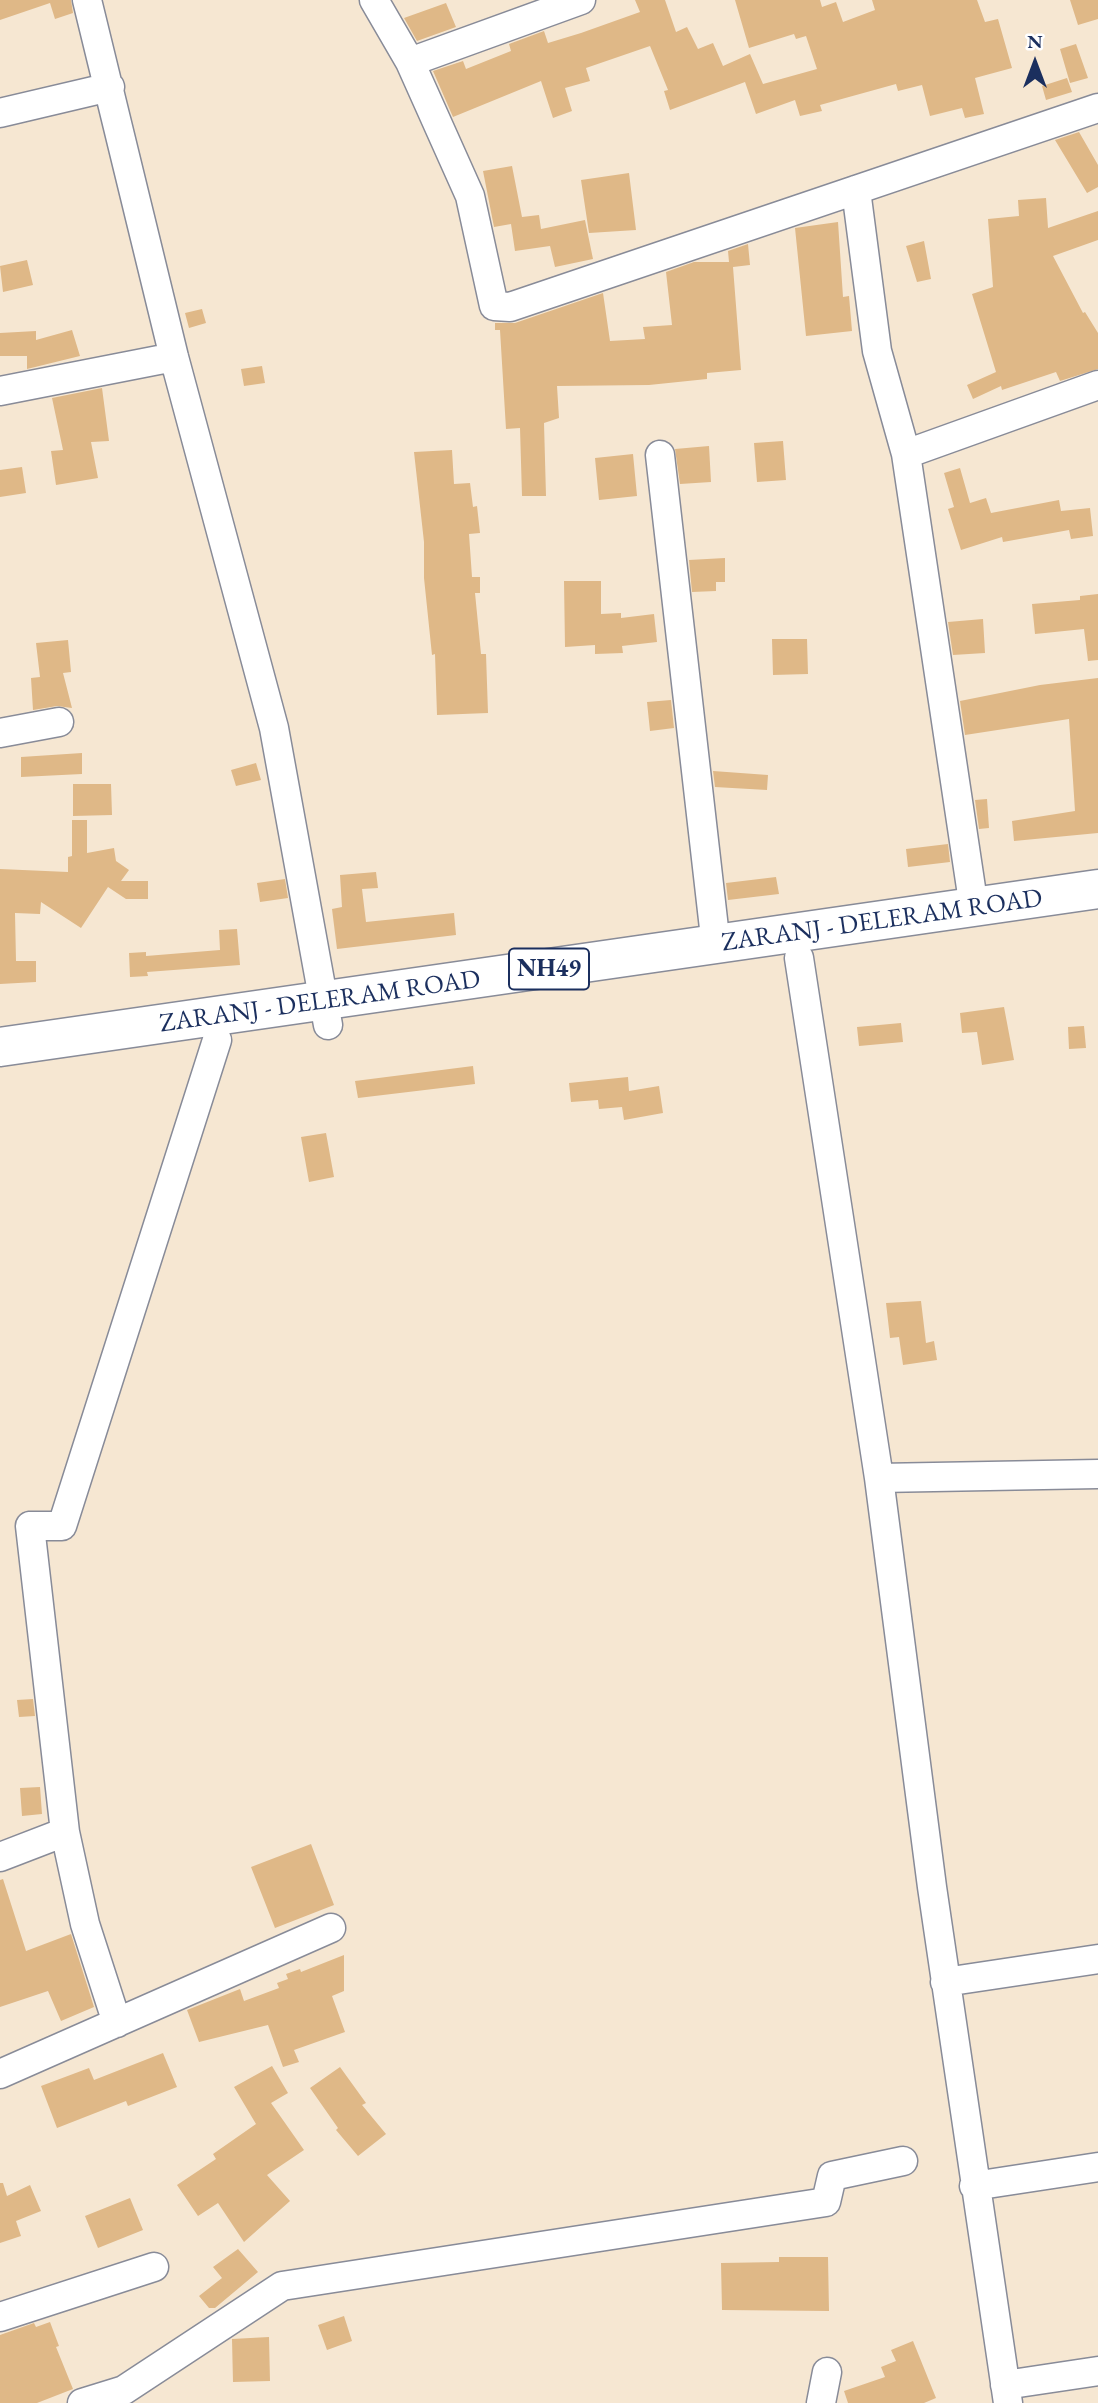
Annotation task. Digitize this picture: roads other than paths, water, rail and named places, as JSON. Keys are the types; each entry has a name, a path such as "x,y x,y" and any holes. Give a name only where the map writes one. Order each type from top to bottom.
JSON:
{"highway":[{"name":"ZARANJ - DELERAM ROAD","path":"0,1070 217,1040 327,1013 716,946 1098,889"},
{"name":"ZARANJ - DELERAM ROAD","path":"0,1047 327,1013 799,958 1098,915"}],"street":[{"path":"87,0 174,357 274,728 327,1013"},
{"path":"374,0 410,62 470,196 494,306 510,307 1098,108"},
{"path":"410,62 582,0"},
{"path":"0,113 110,87"},
{"path":"856,190 877,351 906,454 974,908"},
{"path":"0,391 174,357"},
{"path":"906,454 1098,384"},
{"path":"660,455 716,946"},
{"path":"0,733 59,722"},
{"path":"799,958 879,1478 974,2186 1006,2394 1098,2371"},
{"path":"117,2023 85,1924 65,1832 30,1526 62,1526 217,1040"},
{"path":"879,1478 1098,1474"},
{"path":"0,1857 65,1832"},
{"path":"0,2074 331,1928"},
{"path":"946,1982 1098,1959"},
{"path":"82,2403 126,2397 282,2286 826,2202 832,2175 903,2161"},
{"path":"974,2186 1098,2167"},
{"path":"0,2317 154,2267"},
{"path":"821,2403 827,2372"}]}
